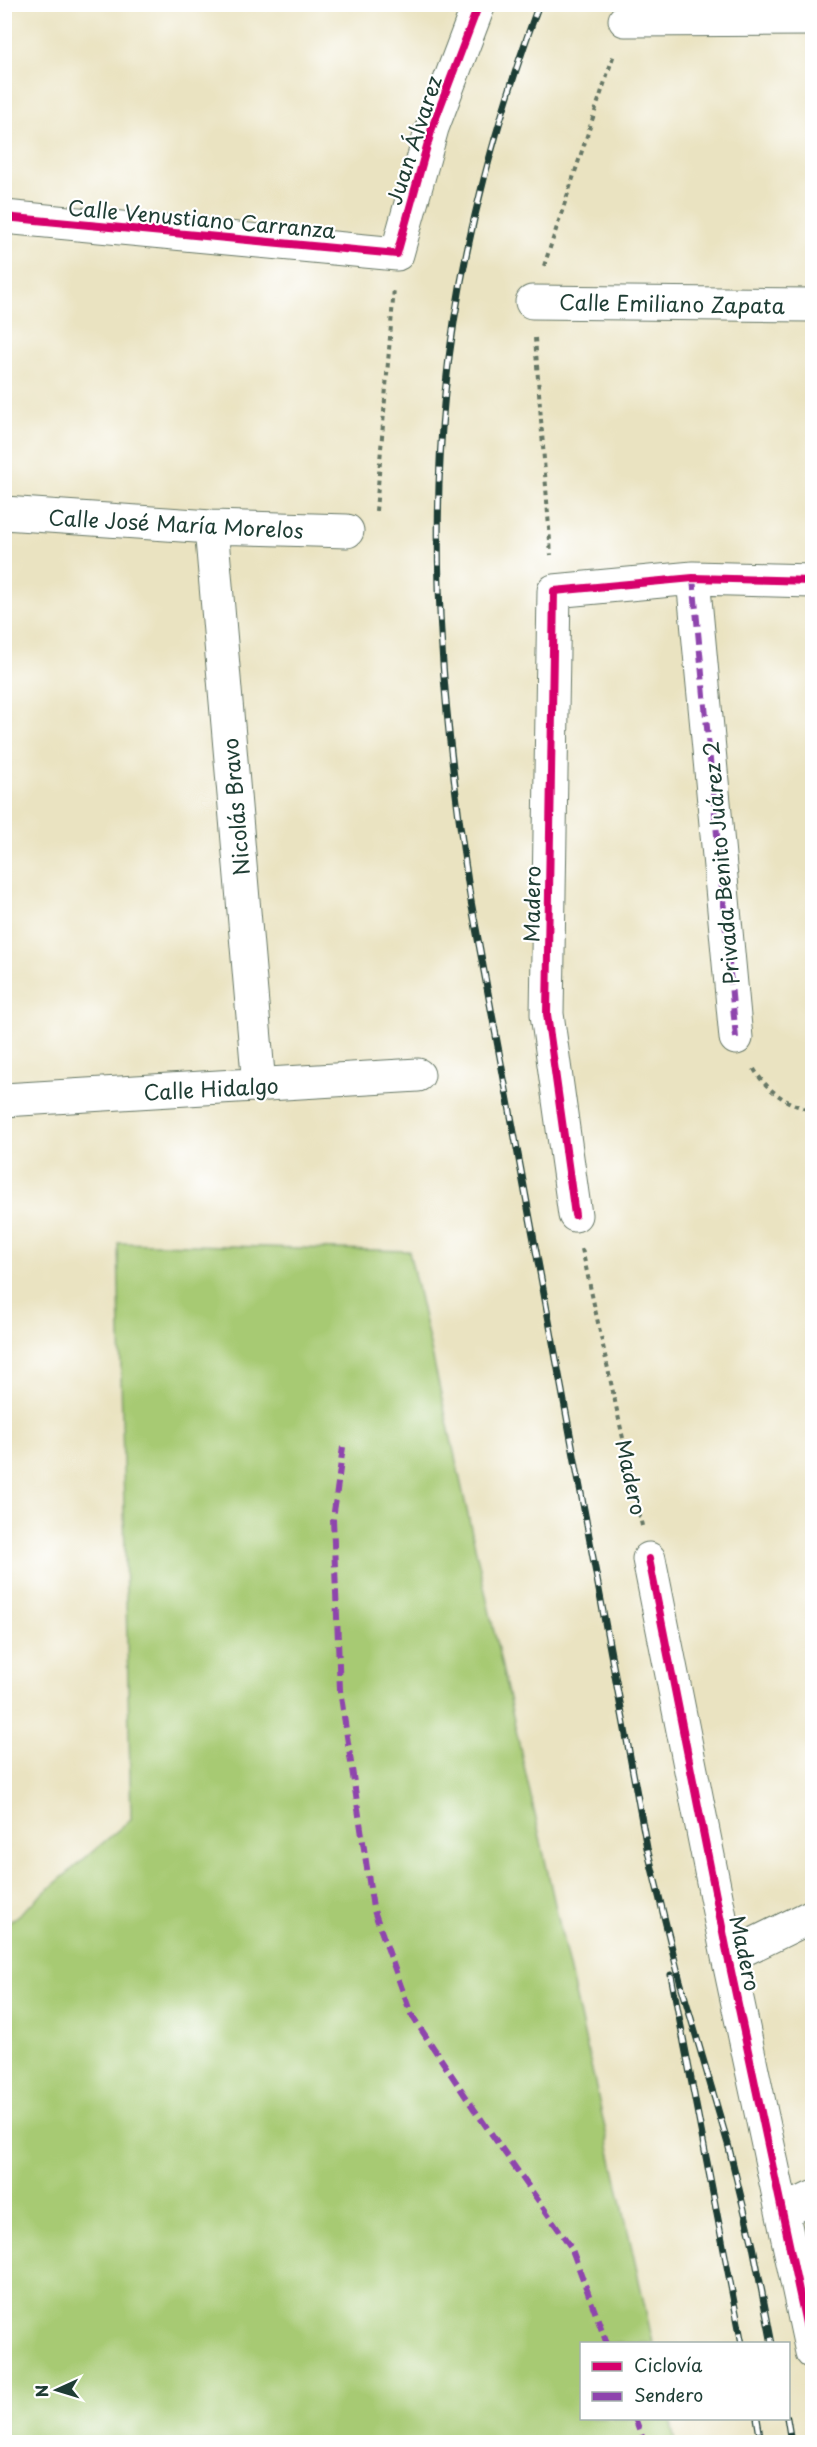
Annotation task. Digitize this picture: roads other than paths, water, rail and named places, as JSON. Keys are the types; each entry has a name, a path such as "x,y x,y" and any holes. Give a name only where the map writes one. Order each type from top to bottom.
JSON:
{"street":[{"name":"Juan Álvarez","path":"397,254 432,128 479,4"},
{"path":"625,20 813,19"},
{"name":"Calle Venustiano Carranza","path":"4,217 397,254"},
{"name":"Calle Emiliano Zapata","path":"532,302 813,305"},
{"name":"Calle José María Morelos","path":"4,513 211,527 347,531"},
{"name":"Nicolás Bravo","path":"211,527 259,1086"},
{"path":"693,578 813,581"},
{"name":"Madero","path":"575,1215 547,1014 554,591 693,578"},
{"name":"Privada Benito Juárez 2","path":"693,578 736,1038"},
{"name":"Calle Hidalgo","path":"4,1100 418,1075"},
{"name":"Madero","path":"650,1559 728,1957 813,2352"},
{"path":"728,1957 813,1916"},
{"path":"783,2211 813,2198"}],"railway":[{"path":"539,4 492,147 468,245 445,393 440,456 439,583 453,771 470,896 647,1848 680,1981 728,2144 753,2246 772,2342"},
{"path":"671,1975 742,2342"},
{"path":"757,2420 761,2442"},
{"path":"787,2420 791,2442"}]}
